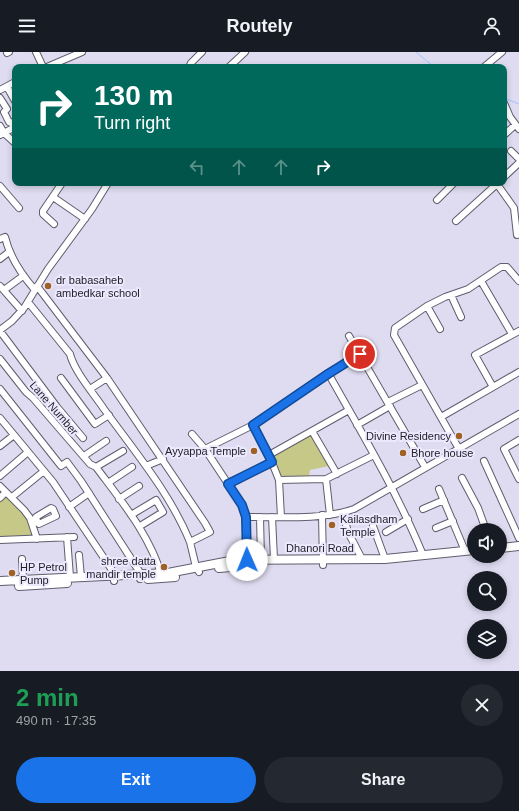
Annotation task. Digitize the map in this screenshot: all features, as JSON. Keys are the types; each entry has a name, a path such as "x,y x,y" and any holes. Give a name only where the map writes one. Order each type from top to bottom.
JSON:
{"main road":[{"path":"507,547 519,546"},
{"name":"Dhanori Road","path":"0,581 65,580 179,574 229,560 247,562 322,562 465,551"},
{"path":"507,552 519,551"},
{"name":"Dhanori Road","path":"247,562 261,559 274,559 386,564 467,557"},
{"name":"Dhanori Road","path":"0,587 81,577 113,578"}],"street":[{"path":"36,52 42,64"},
{"path":"52,64 70,54 82,52"},
{"path":"190,64 202,52"},
{"path":"232,64 245,52"},
{"path":"487,64 497,53"},
{"path":"0,90 12,83"},
{"path":"6,86 12,96"},
{"path":"0,98 7,109 4,112 9,122 12,122"},
{"path":"507,110 510,118 517,127 507,133"},
{"path":"0,126 2,134 12,141"},
{"path":"2,134 12,129"},
{"path":"511,151 519,159"},
{"path":"507,174 519,163"},
{"path":"0,186 19,208"},
{"path":"54,224 42,213 60,186"},
{"path":"83,438 57,407 0,330 22,311 55,259 85,219 106,186"},
{"path":"437,200 451,186"},
{"path":"456,221 494,186"},
{"path":"498,186 514,208 517,235"},
{"path":"53,197 85,219"},
{"path":"514,208 519,203"},
{"path":"0,239 5,237 9,252 23,276 36,288 107,378 205,523 210,532 190,542"},
{"path":"0,259 9,252"},
{"path":"459,449 393,331 395,328 427,306 463,291 504,266 507,267 519,281"},
{"path":"22,311 2,288 23,276"},
{"path":"481,281 512,334"},
{"path":"451,295 461,316"},
{"path":"28,302 70,354 72,362 146,466 182,522 198,569"},
{"path":"427,306 440,329"},
{"path":"493,387 475,355 519,330"},
{"path":"349,336 425,467"},
{"path":"205,449 253,425 360,354"},
{"name":"Lane Number","path":"0,359 26,392 90,464 96,467 140,526 162,575"},
{"path":"441,417 519,372"},
{"path":"328,374 392,488 408,519 423,555"},
{"path":"62,378 95,424 109,415"},
{"path":"90,389 107,378"},
{"path":"357,425 422,385"},
{"path":"0,389 62,466 67,462 89,493 139,571 140,577"},
{"path":"270,455 349,410"},
{"path":"246,517 322,516 354,510 425,467 519,414"},
{"path":"0,418 44,471 70,507 112,570 113,578"},
{"path":"253,425 270,455 279,480 281,516"},
{"path":"312,431 337,474"},
{"path":"192,434 205,449 242,505 246,517 247,562"},
{"path":"0,446 14,435"},
{"path":"519,440 504,449 519,479"},
{"path":"84,456 106,441"},
{"path":"96,467 123,451"},
{"path":"0,476 28,452"},
{"path":"279,480 326,478 374,455"},
{"path":"146,466 163,459"},
{"path":"484,461 519,538"},
{"path":"228,484 272,462"},
{"path":"108,483 132,467"},
{"path":"12,497 44,471"},
{"path":"326,478 330,515"},
{"path":"462,478 478,508 483,523"},
{"path":"0,486 35,522 37,539"},
{"path":"119,499 139,486"},
{"path":"439,489 465,551"},
{"path":"0,498 6,492"},
{"path":"70,507 89,493"},
{"path":"131,515 156,500 163,512 140,526"},
{"path":"423,509 444,500"},
{"path":"322,516 322,562"},
{"path":"260,517 261,559"},
{"path":"272,517 274,559"},
{"path":"344,517 348,532 362,559"},
{"path":"386,532 408,519"},
{"path":"436,528 453,521"},
{"path":"373,526 385,558"},
{"path":"65,580 67,537"},
{"path":"0,540 74,537"},
{"path":"79,555 81,577"},
{"path":"22,559 23,580"}],"green space":[{"path":"312,434 329,466 310,470 309,476 284,477 281,475 274,456"},
{"path":"5,494 29,519 35,537 0,539 0,501"}],"waterway":[{"path":"416,52 430,64"},
{"path":"507,99 519,104"}],"place":[{"name":"dr babasaheb ambedkar school","path":"48,286"},
{"name":"Divine Residency","path":"459,436"},
{"name":"Ayyappa Temple","path":"254,451"},
{"name":"Bhore house","path":"403,453"},
{"name":"Kailasdham Temple","path":"332,525"},
{"name":"shree datta mandir temple","path":"164,567"},
{"name":"HP Petrol Pump","path":"12,573"}],"route":[{"path":"247,560 246,517 242,505 228,484 272,462 270,455 253,425 360,354"}]}
